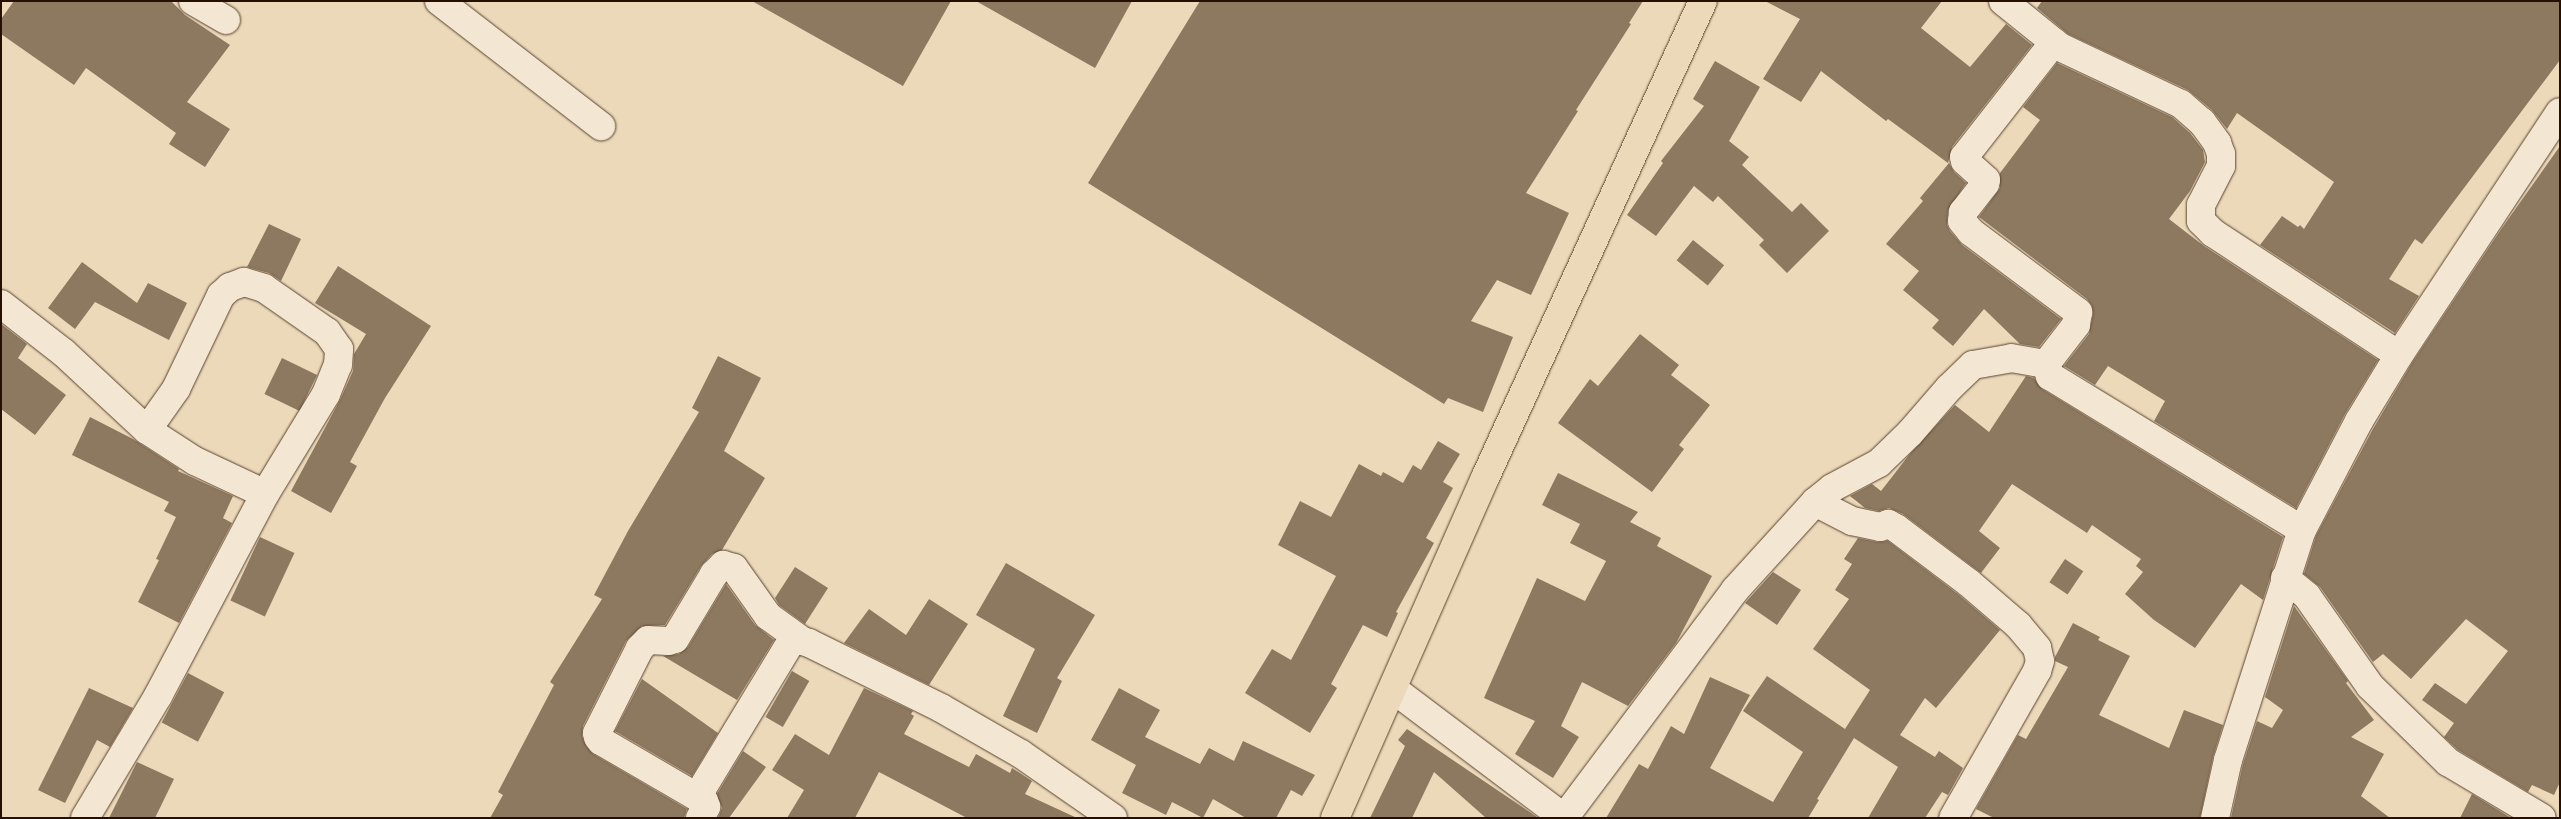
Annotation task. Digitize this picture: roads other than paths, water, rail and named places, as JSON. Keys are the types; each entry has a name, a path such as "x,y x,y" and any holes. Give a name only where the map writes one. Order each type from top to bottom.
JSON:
{"main road":[{"path":"1335,818 1485,478 1703,1"}],"street":[{"path":"193,1 226,20"},
{"path":"438,1 601,126"},
{"path":"2020,6 2054,42 2181,104 2202,122 2217,142 2221,166 2201,205 2201,221 2212,233 2399,355"},
{"path":"2046,364 2076,325 2078,312 1971,232 1962,221 1963,212 1985,184 1986,180 1965,161 1964,157 2054,42"},
{"path":"2215,818 2228,760 2302,530 2359,420 2399,355 2560,112"},
{"path":"85,818 158,696 265,494 326,394 334,377 340,353 336,342 328,332 264,288 244,282 224,291 176,389 147,430"},
{"path":"1,304 64,353 147,430 195,462 265,494"},
{"path":"1393,689 1564,818 1735,590 1815,502 1832,488 1879,463 1910,434 1948,388 1973,365 2011,358 2046,364"},
{"path":"2046,364 2050,376 2302,530"},
{"path":"1815,502 1852,521 1871,526 1888,524 1896,528 1969,583 2018,625 2037,648 2040,661 2037,671 1953,818"},
{"path":"801,640 791,642 698,807 601,741 598,737 597,733 640,648 648,640 668,641 676,638 714,574 724,565 734,568 768,616 801,640 941,708 1020,754 1113,818"},
{"path":"2285,578 2307,596 2370,686 2448,762 2542,818"}]}
